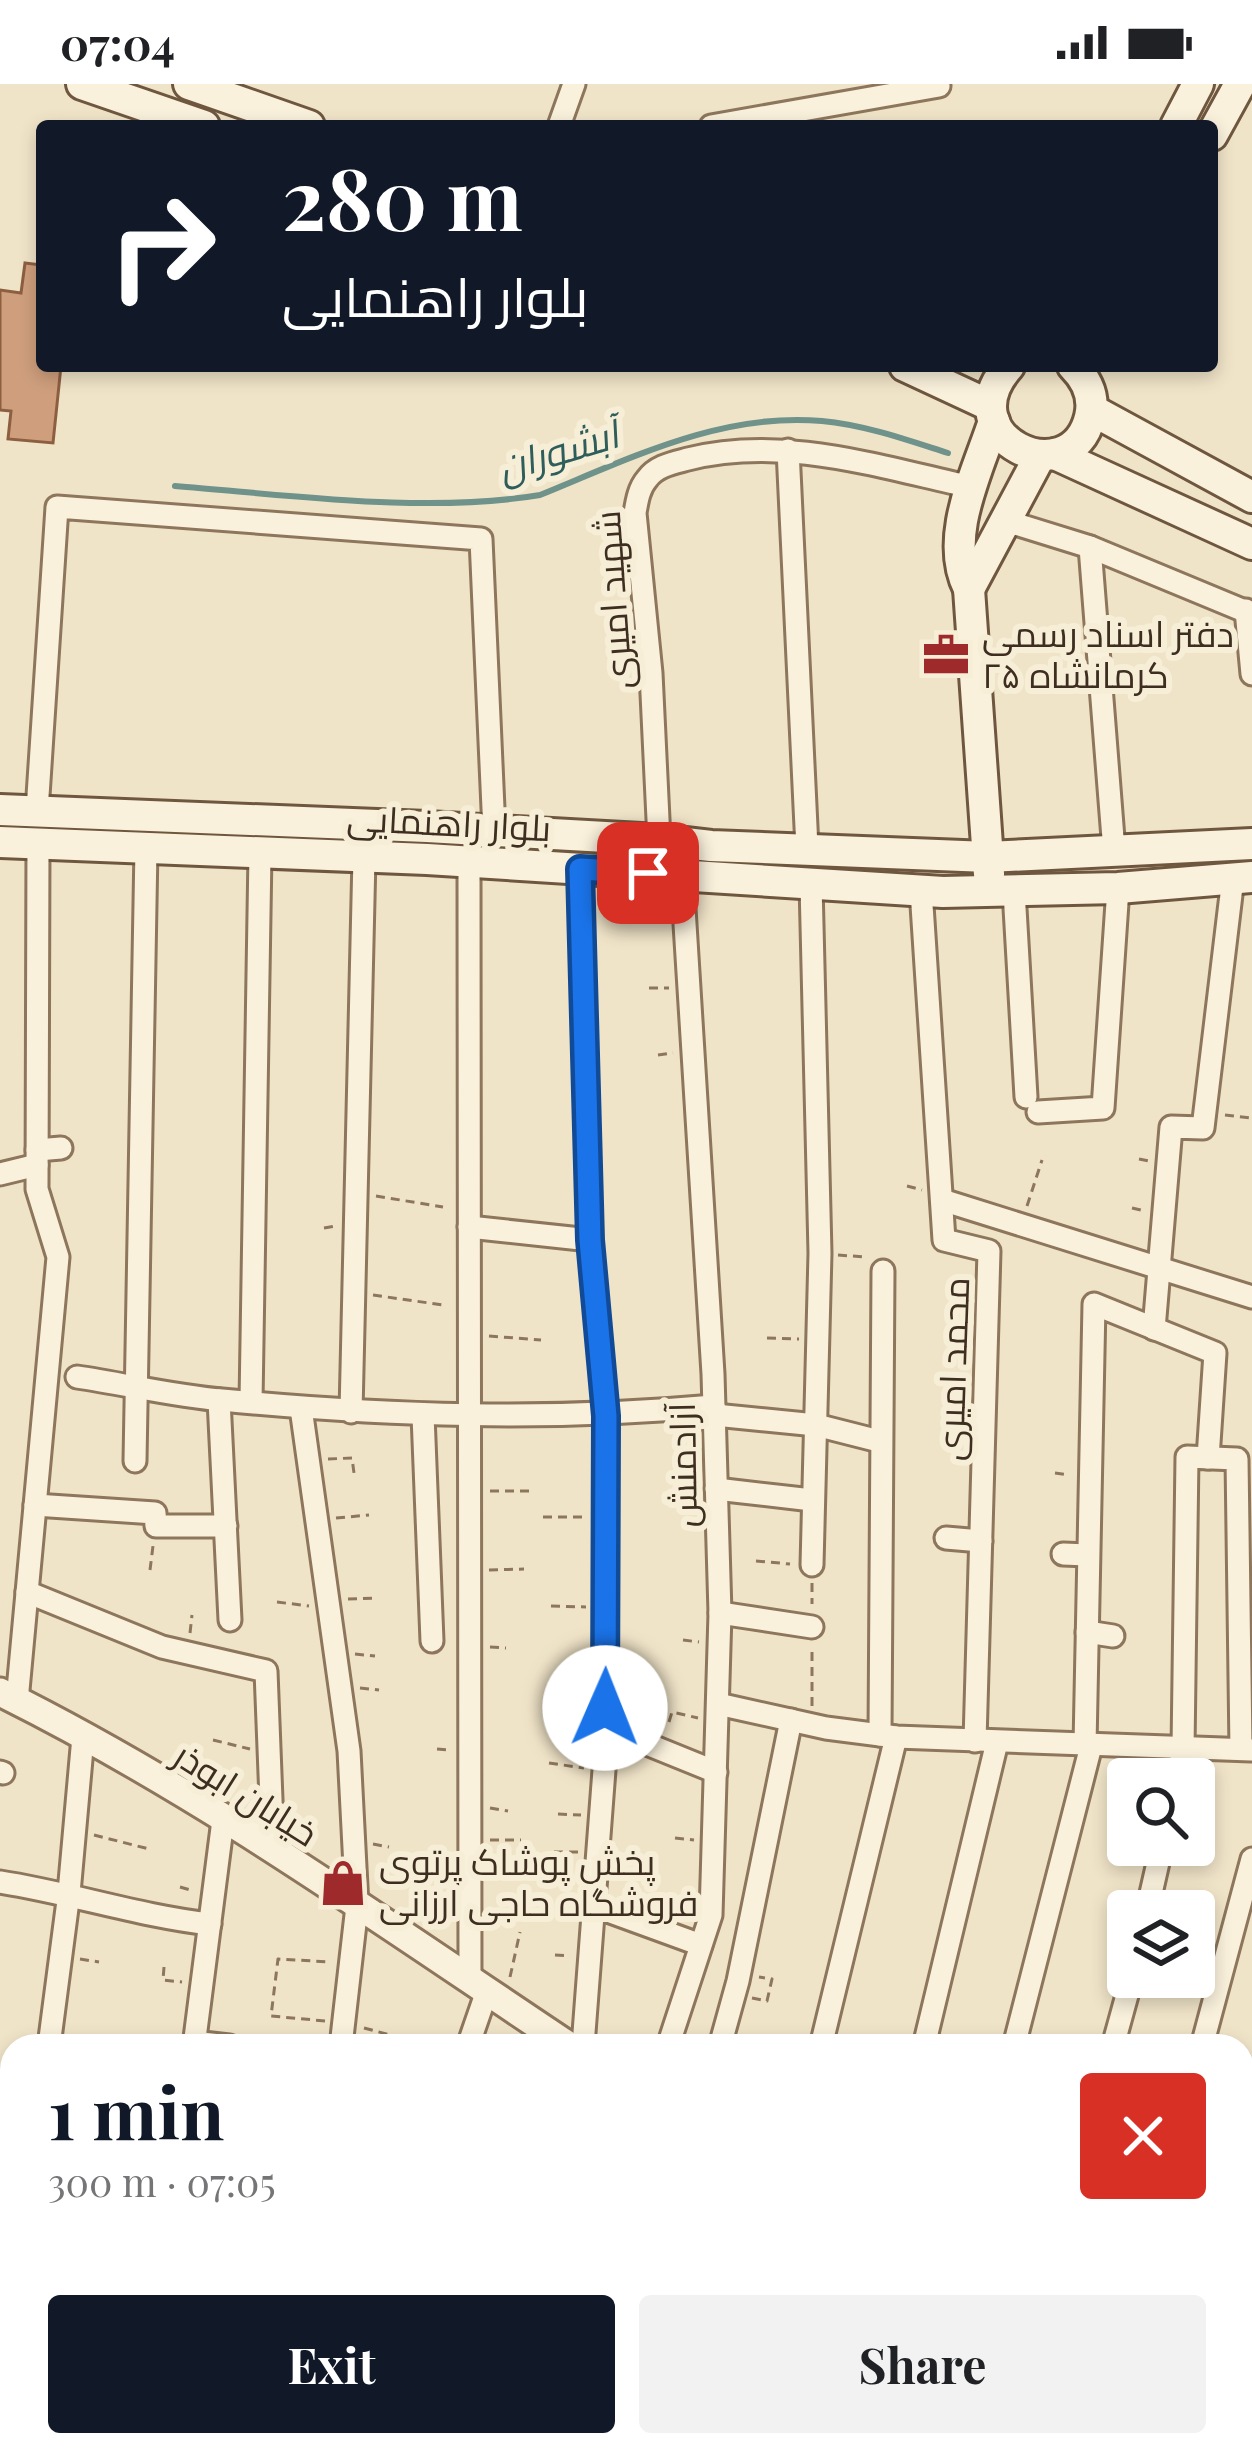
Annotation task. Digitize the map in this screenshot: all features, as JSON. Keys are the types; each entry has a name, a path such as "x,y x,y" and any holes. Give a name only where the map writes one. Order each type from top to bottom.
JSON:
{"main road":[{"path":"82,84 187,120"},
{"path":"189,84 292,120"},
{"path":"1179,120 1198,84"},
{"path":"1218,124 1240,84"},
{"path":"916,372 992,414 1011,446 1047,455 1252,544"},
{"path":"1002,891 988,857 969,589 958,566 960,534 999,378 1004,372"},
{"path":"969,589 985,566 1003,520 1047,455 1080,438 1086,381 1252,497"},
{"name":"بلوار راهنمایی","path":"0,810 988,857 1252,844"},
{"name":"بلوار راهنمایی","path":"0,842 364,856 921,890 1118,888 1242,878"}],"street":[{"path":"561,120 574,84"},
{"path":"745,120 938,86"},
{"name":"شهید امیری","path":"659,840 651,673 635,513 639,491 651,473 741,449 788,450 972,488"},
{"path":"788,450 807,848"},
{"path":"37,811 57,507 481,539 494,831"},
{"path":"1003,520 1090,547 1249,612 1252,674"},
{"path":"1090,547 1114,851"},
{"path":"8,1696 27,1592 58,1257 37,1189 38,844"},
{"path":"135,1461 146,848"},
{"path":"251,1402 260,853"},
{"path":"351,1412 364,856"},
{"path":"469,862 470,1840 486,1991 472,2034"},
{"path":"580,869 590,1240 606,1416 604,1771 584,2034"},
{"name":"آزادمنش","path":"672,2034 711,1915 720,1613 714,1411 682,876"},
{"path":"1154,1329 1172,1126 1203,1128 1242,878"},
{"path":"811,884 820,1253 812,1565"},
{"path":"1002,891 1032,1105 1102,1108 1118,888"},
{"name":"محمد امیری","path":"921,890 944,1240 989,1251 981,1540 986,1742 926,2034"},
{"path":"0,1174 61,1148"},
{"path":"942,1200 1252,1298"},
{"path":"470,1227 590,1240"},
{"path":"824,2034 888,1736 879,1441 883,1271"},
{"path":"1017,2034 1088,1746 1094,1304 1214,1353 1197,1457 1181,1758"},
{"path":"77,1377 219,1400 351,1412 470,1418 714,1411 816,1425 879,1441"},
{"path":"219,1400 230,1621"},
{"path":"301,1408 349,1751 357,1906 342,2034"},
{"path":"423,1415 433,1640"},
{"path":"717,1713 888,1736 1247,1749 1237,1459 1197,1457"},
{"path":"716,1490 812,1500"},
{"path":"35,1504 155,1513 156,1526 226,1526"},
{"path":"946,1538 981,1540"},
{"path":"1063,1553 1088,1555"},
{"path":"27,1592 162,1647 266,1671 272,1852"},
{"path":"720,1613 812,1628"},
{"path":"1087,1632 1113,1636"},
{"name":"خیابان ابوذر","path":"8,1696 224,1820 551,2034"},
{"path":"605,1717 716,1772"},
{"path":"724,2034 791,1720"},
{"path":"51,2034 83,1737"},
{"path":"195,2034 224,1820"},
{"path":"1205,2034 1252,1859"},
{"path":"0,1882 69,1893 156,1918 210,1924"},
{"path":"594,1906 701,1945"},
{"path":"1116,2034 1126,1998"}],"path":[{"path":"1205,1113 1252,1118"},
{"path":"1021,1225 1042,1160"},
{"path":"356,1192 442,1207"},
{"path":"820,1253 883,1258 883,1271"},
{"path":"354,1292 443,1305"},
{"path":"470,1334 542,1340"},
{"path":"767,1338 818,1340"},
{"path":"308,1460 352,1457 354,1473"},
{"path":"470,1491 531,1491"},
{"path":"316,1519 369,1515"},
{"path":"543,1517 606,1516"},
{"path":"756,1561 812,1565"},
{"path":"470,1570 524,1569"},
{"path":"277,1602 376,1598"},
{"path":"550,1606 606,1608"},
{"path":"560,1697 605,1717"},
{"path":"669,1722 672,1712 717,1713"},
{"path":"213,1740 269,1754"},
{"path":"549,1763 604,1771"},
{"path":"75,1830 149,1849"},
{"path":"470,1840 521,1840"},
{"path":"486,1991 515,1962 520,1932"},
{"path":"351,1963 278,1959 271,2015 344,2022 387,2034"},
{"path":"164,1967 163,1979 202,1984"}],"building":[{"path":"25,263 36,264 36,372 60,372 53,443 8,439 11,411 0,410 0,290 21,293"}],"waterway":[{"name":"آبشوران","path":"175,486 358,501 497,500 540,495 643,453 713,431 785,420 854,426 948,453"}],"place":[{"name":"دفتر اسناد رسمی ۲۵ کرمانشاه","path":"946,655"},
{"name":"پخش پوشاک پرتوی فروشگاه حاجی ارزانی","path":"343,1883"}],"route":[{"path":"605,1708 606,1416 590,1240 580,869 648,873"}]}
